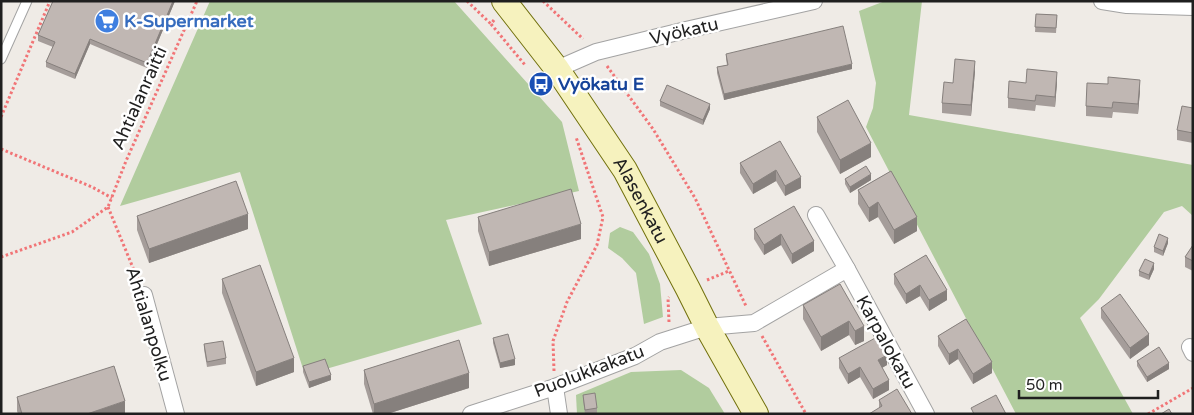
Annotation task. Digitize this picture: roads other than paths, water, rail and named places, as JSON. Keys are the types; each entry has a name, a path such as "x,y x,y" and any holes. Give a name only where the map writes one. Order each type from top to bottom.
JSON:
{"street":[{"name":"Vyökatu","path":"557,69 596,52 814,1"},
{"path":"1102,1 1127,5 1193,7"},
{"name":"Alasenkatu","path":"506,3 557,69 625,170 688,288 707,328 756,414"},
{"name":"Karpalokatu","path":"816,215 926,414"},
{"path":"707,328 754,323 846,270"},
{"name":"Ahtialanpolku","path":"144,295 176,414"},
{"name":"Puolukkakatu","path":"471,414 555,387 635,356 660,342 707,328"},
{"path":"555,387 559,414"}],"lane":[{"path":"1,59 27,1"}],"place":[{"name":"K-Supermarket","path":"107,21"},
{"name":"Vyökatu E","path":"541,84"}]}
